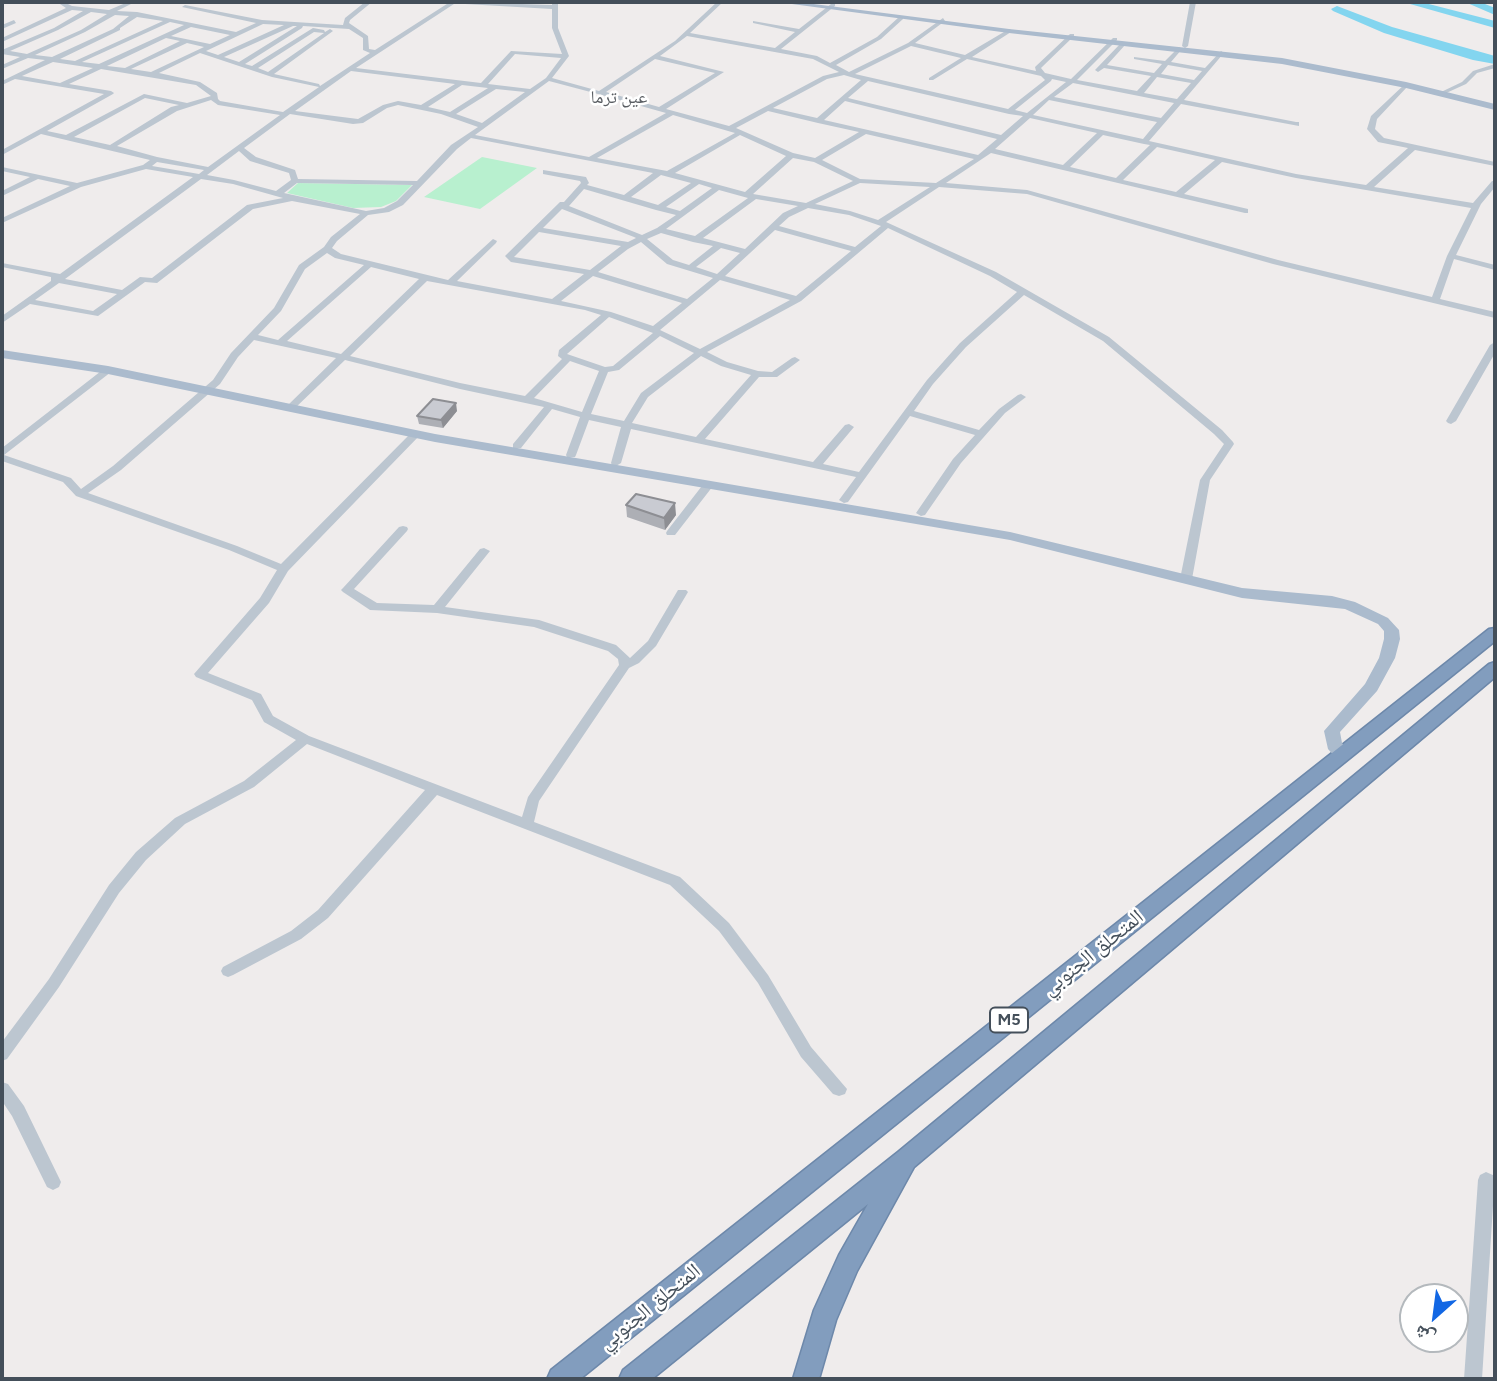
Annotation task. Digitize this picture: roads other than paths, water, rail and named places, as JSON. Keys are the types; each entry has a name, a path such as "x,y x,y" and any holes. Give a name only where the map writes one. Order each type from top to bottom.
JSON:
{"highway":[{"name":"المتحلق الجنوبي","path":"560,1379 1494,634"},
{"name":"المتحلق الجنوبي","path":"632,1379 906,1159 1492,671"},
{"path":"806,1379 823,1319 848,1263 906,1159"}],"main road":[{"path":"781,2 1070,37"},
{"path":"807,2 901,18 1333,67 1495,106"},
{"path":"1182,48 1282,61 1445,92"},
{"path":"2,348 209,388"},
{"path":"2,354 24,354 517,446 921,513 1048,538 1262,596 1341,603 1372,613 1388,625 1392,635 1392,643 1380,673 1361,701 1332,731 1334,745 1342,754"},
{"path":"292,405 416,434 1020,538 1187,576"}],"street":[{"path":"60,2 71,8 136,14 237,34"},
{"path":"2,67 83,31 131,2"},
{"path":"369,2 346,22 366,37 366,49 381,46"},
{"path":"2,320 197,177 447,2"},
{"path":"197,177 205,168 317,85 454,2"},
{"path":"465,2 556,4 555,28 566,56"},
{"path":"600,93 685,34 720,2"},
{"path":"1139,94 1182,48 1193,2"},
{"path":"185,7 262,22 350,27"},
{"path":"776,50 832,7"},
{"path":"2,40 71,8"},
{"path":"2,52 56,29 90,10"},
{"path":"118,29 116,28 136,14"},
{"path":"831,65 879,38 901,18"},
{"path":"76,61 170,20"},
{"path":"730,128 825,77 848,74 910,44 941,21"},
{"path":"2,27 13,22"},
{"path":"142,71 200,47 212,46 262,22"},
{"path":"755,22 801,30"},
{"path":"64,84 191,24"},
{"path":"219,58 290,25"},
{"path":"240,64 304,25"},
{"path":"269,74 336,27"},
{"path":"2,83 118,29 186,41 219,58 269,74 317,85"},
{"path":"253,69 313,30 329,32"},
{"path":"931,79 1009,31"},
{"path":"685,34 815,57 848,74 866,79 1296,176 1475,206"},
{"path":"1009,112 1049,80 1037,68 1070,37"},
{"path":"128,68 186,41"},
{"path":"1084,69 1095,70 1103,66 1116,42"},
{"path":"616,463 627,424 644,396 699,353 797,299 857,250 883,224 979,158 1116,42"},
{"path":"910,44 1043,75 1296,124"},
{"path":"154,73 200,47"},
{"path":"2,52 154,73 198,83 215,94 214,100 225,105 280,113"},
{"path":"483,85 513,52 566,56"},
{"path":"1144,142 1221,53"},
{"path":"146,167 366,213 386,210 400,203 454,147 548,79 566,56"},
{"path":"654,57 721,72 660,109"},
{"path":"1136,58 1207,70"},
{"path":"1103,66 1196,82"},
{"path":"1445,92 1465,83 1475,72 1495,66"},
{"path":"349,69 532,91"},
{"path":"2,153 111,93 13,78"},
{"path":"548,79 730,128 791,155 816,160 859,181 1027,192 1276,262 1436,298 1495,315"},
{"path":"818,121 866,79"},
{"path":"423,107 462,82"},
{"path":"1406,85 1374,118 1371,129 1381,140 1495,164"},
{"path":"450,115 495,86"},
{"path":"68,137 144,96 187,105"},
{"path":"111,147 174,109 215,97"},
{"path":"1048,98 1163,121"},
{"path":"844,99 1003,138"},
{"path":"289,112 353,122 391,104 423,107 483,126"},
{"path":"765,108 979,158"},
{"path":"590,159 673,112"},
{"path":"40,132 205,168"},
{"path":"625,198 664,173 741,132"},
{"path":"816,160 864,132"},
{"path":"1064,168 1101,133"},
{"path":"468,136 664,173 750,196 850,213 883,224 993,274 1106,339 1218,432 1228,444 1205,480 1187,576"},
{"path":"1117,181 1154,145"},
{"path":"1369,187 1413,147"},
{"path":"240,148 261,162 288,169 295,181"},
{"path":"989,150 1245,211"},
{"path":"696,240 750,196 791,155"},
{"path":"2,221 78,185 146,167 156,159"},
{"path":"1178,195 1221,159"},
{"path":"2,169 78,185"},
{"path":"546,172 583,179 585,183 509,256 511,259 591,273 688,302"},
{"path":"2,194 38,176"},
{"path":"279,193 295,181 420,183"},
{"path":"608,314 562,352 563,356 604,370 616,368 786,215 859,181"},
{"path":"659,208 697,182"},
{"path":"1436,298 1451,256 1475,206 1495,183"},
{"path":"582,186 682,214"},
{"path":"554,302 629,245 660,230 718,187"},
{"path":"27,301 95,314 143,279 154,281 250,207 293,198"},
{"path":"563,204 644,239 670,262 797,299"},
{"path":"80,494 117,468 209,388 234,355 278,309 302,267 327,249 334,239 366,213"},
{"path":"773,227 857,250"},
{"path":"537,229 629,245"},
{"path":"660,230 747,252"},
{"path":"450,283 493,241"},
{"path":"690,268 719,245"},
{"path":"327,249 338,256 425,278 608,314 656,331 699,353 757,374 774,375 794,360"},
{"path":"1451,256 1495,268"},
{"path":"281,342 371,263"},
{"path":"2,264 124,293"},
{"path":"292,405 425,278"},
{"path":"844,500 930,382 963,345 1023,291"},
{"path":"253,337 460,386 527,399 585,416 861,475"},
{"path":"1451,421 1492,357 1495,345"},
{"path":"527,399 568,358"},
{"path":"2,456 108,370"},
{"path":"570,455 604,370"},
{"path":"698,441 757,374"},
{"path":"921,513 957,461 1002,411 1021,397"},
{"path":"517,446 550,406"},
{"path":"909,413 982,434"},
{"path":"816,465 849,427"},
{"path":"416,434 283,569 265,600 200,674 257,697 268,719 305,739 675,881 724,927 763,979 806,1052 839,1089"},
{"path":"2,456 67,480 80,494 283,569"},
{"path":"671,533 709,484"},
{"path":"403,529 347,590 374,607 437,609 535,623 612,648 624,658 625,665"},
{"path":"437,609 484,551"},
{"path":"527,824 533,800 625,665 635,660 652,643 682,592"},
{"path":"2,1054 54,983 114,889 141,856 180,821 249,784 305,739"},
{"path":"228,971 296,935 323,914 434,789"},
{"path":"2,1089 18,1111 53,1182"},
{"path":"1473,1379 1486,1180 1495,1183"}],"waterway":[{"path":"1409,2 1495,25"},
{"path":"1471,2 1495,12"},
{"path":"1337,9 1388,30 1495,60"}],"district":[{"name":"عين ترما","path":"619,98"}]}
